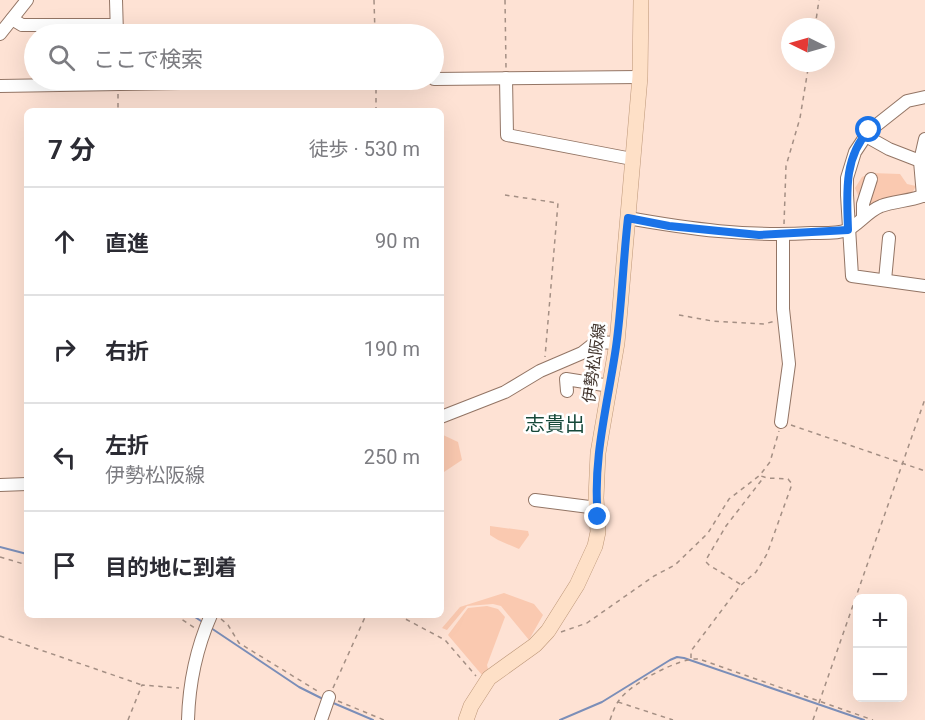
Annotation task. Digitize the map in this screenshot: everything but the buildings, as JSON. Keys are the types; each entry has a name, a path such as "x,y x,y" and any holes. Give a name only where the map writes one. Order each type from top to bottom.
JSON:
{"main road":[{"name":"伊勢松阪線","path":"466,720 483,686 497,671 535,645 548,631 577,585 591,557 598,532 598,453 616,343 628,218 640,77 641,0"}],"street":[{"path":"0,34 27,0"},
{"path":"116,0 117,24"},
{"path":"12,19 24,25"},
{"path":"444,79 640,77"},
{"path":"506,78 507,135 632,159"},
{"path":"0,86 24,85"},
{"path":"925,97 907,101 864,135 855,152 847,178 852,276 925,286"},
{"path":"864,135 889,149 920,161"},
{"path":"628,218 706,231 783,235 848,230 880,206 916,199 924,195 920,161 925,139"},
{"path":"863,217 863,204 871,179"},
{"path":"781,422 789,364 784,319 783,235"},
{"path":"885,280 889,238"},
{"path":"444,416 505,392 543,370 582,353 596,342 616,343"},
{"path":"567,391 566,379 610,386"},
{"path":"0,485 24,484"},
{"path":"535,500 597,508"},
{"path":"188,720 189,688 194,663 209,623"},
{"path":"321,720 328,700"}],"path":[{"path":"374,0 375,24"},
{"path":"505,0 506,78"},
{"path":"816,18 819,0"},
{"path":"785,212 786,166 800,118 808,72"},
{"path":"118,90 118,108"},
{"path":"376,90 376,108"},
{"path":"505,195 558,203 543,370"},
{"path":"679,315 701,320 764,324 784,319"},
{"path":"813,720 925,399"},
{"path":"565,631 587,623 654,576 675,565 708,533 729,499 760,475 770,462 781,422 925,471"},
{"path":"690,658 691,651 741,585 756,572 767,554 792,484 788,479 760,475"},
{"path":"741,585 706,562 726,526 764,477"},
{"path":"0,557 24,564"},
{"path":"188,618 228,625 239,643 328,700 384,720"},
{"path":"328,700 365,618"},
{"path":"404,618 445,640 483,686"},
{"path":"0,636 142,685 189,688"},
{"path":"610,720 617,702 625,693 671,664 690,658 699,659 873,720"},
{"path":"128,720 142,685"},
{"path":"617,702 673,720"}],"shaded area":[{"path":"871,173 900,174 907,184 916,186 911,195 871,207 860,200 855,188 862,177"},
{"path":"444,435 458,442 462,460 444,472"},
{"path":"490,526 528,531 529,535 519,549 490,535"},
{"path":"504,593 534,604 543,615 529,640 501,606 493,604 467,606 447,630 442,628 460,607"},
{"path":"487,606 498,609 505,617 487,665 488,669 482,675 448,635 468,608"}],"waterway":[{"path":"0,547 24,553"},
{"path":"196,618 204,623"},
{"path":"211,628 299,687 323,699"},
{"path":"560,720 602,702 677,657 864,720"},
{"path":"331,702 373,720"}],"district":[{"name":"志貴出","path":"555,424"}],"route":[{"path":"598,517 596,498 598,453 616,343 628,218 706,231 759,235 848,230 847,178 855,152 869,130"}]}
